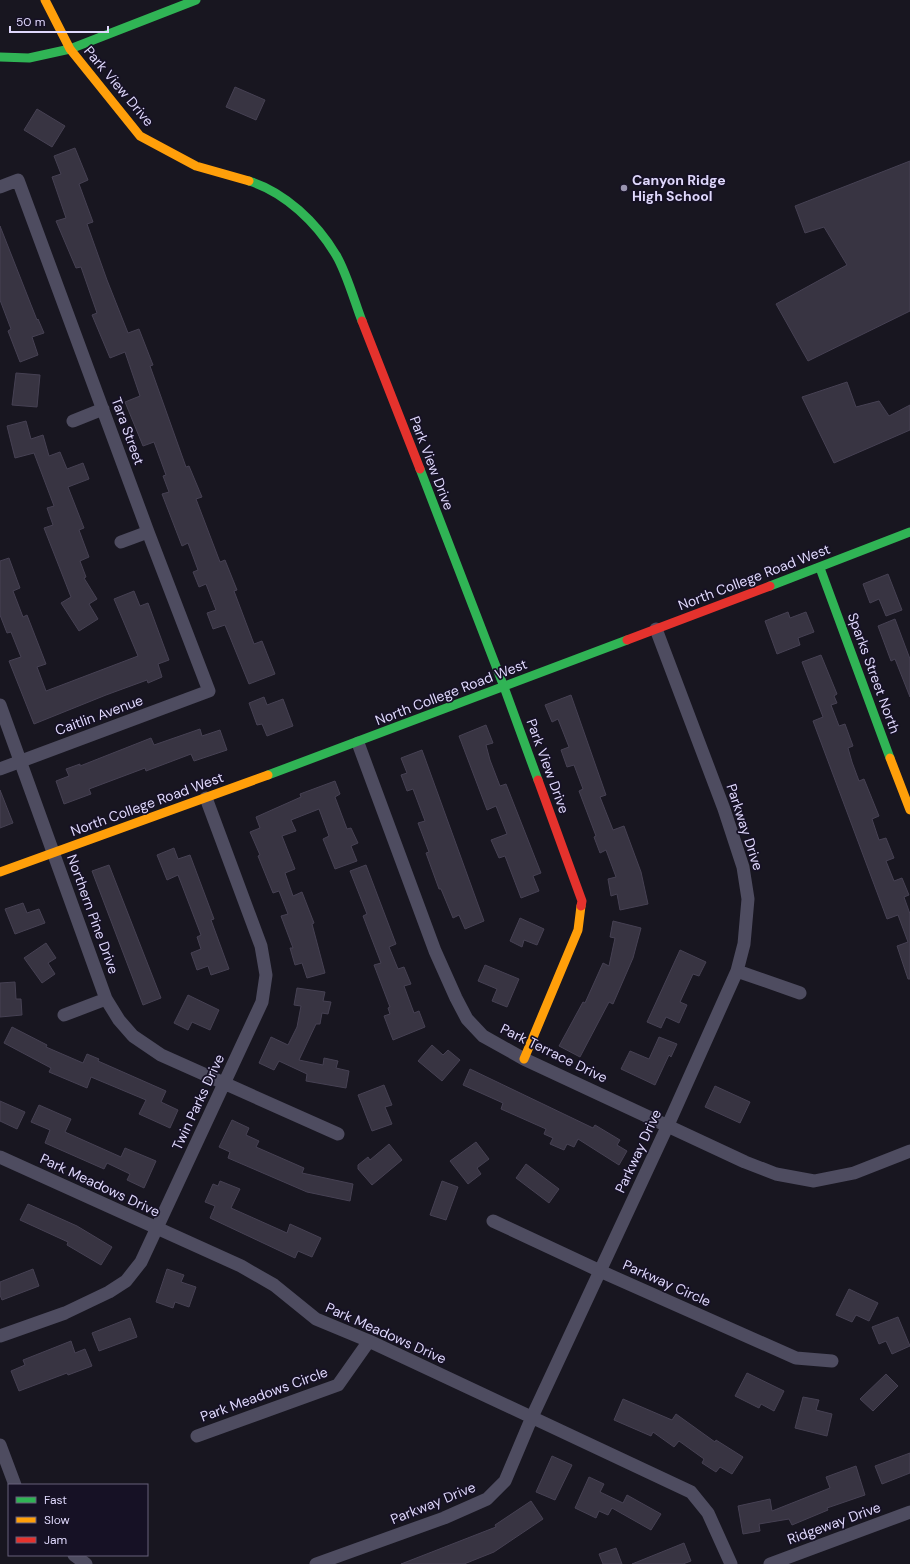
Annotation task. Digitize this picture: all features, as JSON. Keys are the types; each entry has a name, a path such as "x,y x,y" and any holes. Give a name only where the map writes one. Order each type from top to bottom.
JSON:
{"street":[{"name":"Park View Drive","path":"45,0 70,50 140,136 196,166 264,186 310,218 337,256 504,687 582,901 578,930 524,1059"},
{"path":"0,57 29,58 70,50 196,0"},
{"name":"Tara Street","path":"0,187 18,180 148,532 210,691"},
{"path":"73,421 103,409"},
{"path":"121,542 148,532"},
{"name":"North College Road West","path":"0,872 358,742 820,568 910,532"},
{"name":"Sparks Street North","path":"820,568 910,810"},
{"name":"Parkway Drive","path":"316,1564 444,1518 487,1499 505,1482 532,1417 668,1125 737,971 744,944 748,899 743,867 724,809 656,629"},
{"name":"Caitlin Avenue","path":"0,769 210,691"},
{"name":"Northern Pine Drive","path":"0,705 106,999 119,1020 133,1036 161,1055 225,1082 338,1134"},
{"name":"Park Terrace Drive","path":"358,742 435,951 467,1019 483,1036 524,1059 745,1162 776,1174 814,1181 854,1173 910,1151"},
{"name":"Twin Parks Drive","path":"0,1336 65,1314 126,1282 141,1262 262,1002 266,975 261,946 206,798"},
{"path":"737,971 800,993"},
{"path":"64,1015 106,999"},
{"name":"Park Meadows Drive","path":"0,1157 241,1266 274,1285 316,1319 369,1341 690,1492 708,1513 731,1564"},
{"name":"Parkway Circle","path":"493,1221 600,1271 796,1358 832,1361"},
{"name":"Park Meadows Circle","path":"197,1436 338,1385 369,1341"},
{"path":"0,1445 15,1484"},
{"name":"Ridgeway Drive","path":"770,1564 910,1512"},
{"path":"75,1556 86,1564"}],"building":[{"path":"235,87 265,100 256,120 226,107"},
{"path":"37,109 65,126 52,147 24,130"},
{"path":"75,148 88,180 79,184 93,222 87,224 107,280 128,333 139,329 153,365 150,366 186,467 189,466 202,497 196,499 220,562 225,560 237,590 234,591 254,644 262,641 275,674 249,684 225,625 213,629 207,613 216,610 206,584 199,587 193,572 198,570 188,543 182,546 162,494 169,492 163,476 166,475 154,442 143,446 125,402 140,396 125,352 110,358 92,315 97,313 81,267 76,268 56,221 66,218 52,177 61,174 54,156"},
{"path":"910,161 910,311 808,361 776,304 847,265 824,227 805,233 795,206"},
{"path":"0,226 37,320 38,319 44,333 32,337 38,355 20,362 8,331 11,329 0,300"},
{"path":"16,373 40,375 37,407 12,405"},
{"path":"847,382 856,407 879,401 889,416 910,405 910,430 834,463 802,397"},
{"path":"26,421 31,439 43,435 49,456 60,452 67,469 83,463 89,479 68,487 84,528 79,530 89,557 80,561 86,577 84,578 97,599 89,604 98,619 79,631 61,603 71,597 44,528 53,525 47,508 54,506 34,453 15,458 7,426"},
{"path":"9,558 20,588 13,591 23,617 27,615 46,664 37,667 46,691 138,656 114,599 134,591 140,606 148,603 169,660 158,664 162,677 148,683 147,680 106,695 34,724 9,661 21,657 11,632 7,633 0,615 0,561"},
{"path":"888,574 902,610 886,616 879,599 870,603 863,584"},
{"path":"788,612 790,618 806,612 814,632 798,638 800,645 777,654 765,621"},
{"path":"895,619 910,659 910,697 895,659 891,661 878,626"},
{"path":"821,655 837,694 834,696 837,703 831,705 839,726 845,724 853,746 848,748 859,781 864,779 879,816 872,819 879,840 886,838 894,858 886,861 894,881 902,878 909,895 904,897 910,914 910,979 908,979 897,946 908,942 898,915 887,919 813,721 823,717 802,662"},
{"path":"571,695 606,795 600,797 613,830 624,826 641,872 648,904 620,910 617,894 611,896 608,879 616,877 606,850 600,853 594,837 596,836 579,791 583,789 574,765 567,767 561,750 569,747 558,719 552,722 545,705"},
{"path":"264,697 267,705 283,699 293,726 267,736 262,724 257,725 249,703"},
{"path":"486,725 493,743 486,745 490,760 500,786 506,784 541,873 533,876 539,891 521,898 505,856 499,858 491,840 507,834 496,806 487,810 459,736"},
{"path":"200,729 202,736 220,730 227,750 194,761 191,754 146,771 145,768 89,789 91,794 64,804 56,781 69,776 66,769 80,764 80,766 151,738 154,745"},
{"path":"422,750 484,921 465,929 459,915 453,918 441,889 439,889 426,853 429,852 418,823 425,821 413,789 407,791 401,775 407,773 401,758"},
{"path":"335,781 340,794 335,797 347,829 351,828 358,843 351,846 357,861 335,869 323,839 329,836 319,809 291,820 296,831 282,836 295,869 285,873 293,896 302,892 314,923 312,924 325,973 307,978 302,963 295,965 290,948 293,948 281,916 288,914 279,891 273,893 258,856 260,855 250,832 260,828 256,817 301,797 300,794"},
{"path":"0,790 13,823 0,828"},
{"path":"174,848 178,859 190,855 214,919 211,920 229,969 211,975 208,966 197,970 191,953 201,949 197,937 201,935 178,875 167,880 157,855"},
{"path":"109,865 161,998 143,1005 92,871"},
{"path":"366,865 396,944 389,947 398,969 404,967 411,984 404,986 414,1013 419,1011 425,1027 393,1040 384,1016 390,1014 388,1008 390,1007 374,965 381,963 363,916 367,914 350,871"},
{"path":"23,903 27,913 39,909 45,923 15,934 5,909"},
{"path":"520,918 544,929 537,945 524,940 522,947 510,941"},
{"path":"613,921 641,928 633,958 613,1004 609,1002 580,1057 559,1046 583,1002 585,1003 603,963 609,966 615,938 610,937"},
{"path":"46,943 56,958 48,963 55,974 42,983 24,958"},
{"path":"680,950 706,962 699,976 693,974 680,1002 687,1005 679,1023 666,1017 661,1028 647,1022"},
{"path":"485,965 519,979 507,1007 492,1001 497,989 478,981"},
{"path":"15,982 16,999 21,999 22,1015 0,1017 0,983"},
{"path":"297,988 325,992 323,1001 331,1002 328,1014 322,1013 320,1024 316,1024 299,1060 323,1065 324,1058 338,1061 336,1068 349,1071 346,1088 306,1081 307,1074 279,1061 274,1070 259,1063 271,1037 288,1045 297,1027 301,1006 294,1005"},
{"path":"188,995 219,1010 210,1030 192,1022 188,1030 174,1023"},
{"path":"12,1027 47,1045 46,1047 83,1063 87,1054 99,1059 98,1061 166,1091 161,1102 178,1110 170,1128 139,1114 146,1100 91,1077 87,1088 49,1072 51,1068 4,1043"},
{"path":"659,1037 677,1044 671,1057 669,1055 655,1085 621,1069 630,1051 649,1059"},
{"path":"432,1045 443,1055 448,1050 460,1060 442,1081 418,1061"},
{"path":"470,1069 593,1128 595,1125 620,1140 617,1145 627,1151 619,1165 578,1139 574,1147 567,1144 564,1150 550,1144 553,1138 544,1134 546,1129 501,1109 503,1103 463,1085"},
{"path":"384,1085 392,1105 385,1107 392,1124 372,1131 358,1095"},
{"path":"715,1086 750,1102 740,1123 705,1107"},
{"path":"0,1101 25,1112 17,1129 0,1121"},
{"path":"39,1105 71,1119 65,1132 121,1157 125,1148 156,1161 144,1188 127,1180 130,1174 107,1163 104,1169 45,1143 50,1130 31,1122"},
{"path":"232,1120 249,1128 246,1135 259,1141 256,1147 304,1168 302,1173 353,1184 350,1201 307,1192 228,1158 230,1152 219,1147"},
{"path":"476,1142 489,1159 477,1168 481,1174 468,1184 450,1161"},
{"path":"389,1144 402,1160 372,1185 358,1169 358,1165 368,1157 370,1160"},
{"path":"526,1164 559,1189 549,1203 516,1178"},
{"path":"220,1181 240,1189 231,1208 287,1233 290,1224 321,1238 312,1257 298,1251 295,1258 210,1218 215,1206 205,1202 213,1184 218,1186"},
{"path":"442,1181 458,1187 446,1220 430,1215"},
{"path":"28,1204 77,1226 112,1247 101,1265 67,1245 68,1242 20,1220"},
{"path":"33,1269 39,1286 2,1300 0,1295 0,1282"},
{"path":"167,1269 184,1275 181,1282 196,1287 189,1307 175,1302 173,1308 156,1302"},
{"path":"849,1289 878,1303 869,1321 856,1315 852,1322 836,1315"},
{"path":"898,1317 910,1346 892,1354 886,1341 879,1344 872,1327"},
{"path":"130,1318 137,1337 99,1351 92,1333"},
{"path":"71,1341 75,1353 85,1349 92,1366 68,1375 67,1373 19,1391 11,1371 25,1365 23,1360"},
{"path":"747,1373 784,1391 774,1411 761,1404 759,1408 735,1396"},
{"path":"886,1374 898,1386 873,1411 860,1399"},
{"path":"803,1397 819,1400 816,1410 832,1414 827,1436 795,1428"},
{"path":"623,1399 672,1420 676,1414 715,1442 716,1440 743,1457 732,1474 720,1467 716,1472 702,1463 704,1459 679,1441 674,1447 653,1432 651,1436 614,1420"},
{"path":"910,1453 910,1473 882,1484 875,1466"},
{"path":"552,1456 572,1465 555,1500 536,1492"},
{"path":"856,1466 865,1495 827,1508 828,1510 792,1525 789,1519 759,1524 760,1531 743,1534 738,1506 770,1499 772,1511 830,1488 826,1477"},
{"path":"589,1477 604,1484 600,1492 623,1503 627,1495 661,1514 651,1530 612,1508 608,1515 599,1511 596,1518 575,1508"},
{"path":"531,1501 543,1519 494,1552 464,1564 401,1564 496,1527 495,1525"},
{"path":"684,1543 691,1561 683,1564 632,1564"},
{"path":"616,1548 622,1564 603,1564 599,1554"}],"traffic: fast":[{"path":"0,57 29,58 70,49 196,0"},
{"path":"249,181 262,186 287,201 310,220 319,231 340,262 362,321"},
{"path":"420,469 504,687 538,780"},
{"path":"770,586 910,532"},
{"path":"820,568 890,758"},
{"path":"268,775 627,640"}],"traffic: slow":[{"path":"45,0 70,49 140,136 196,166 249,181"},
{"path":"890,758 910,810"},
{"path":"0,872 268,775"},
{"path":"524,1059 578,930 581,906"}],"traffic: jam":[{"path":"362,321 420,469"},
{"path":"627,640 770,586"},
{"path":"538,780 582,901 581,906"}],"place":[{"name":"Canyon Ridge High School","path":"624,188"}]}
